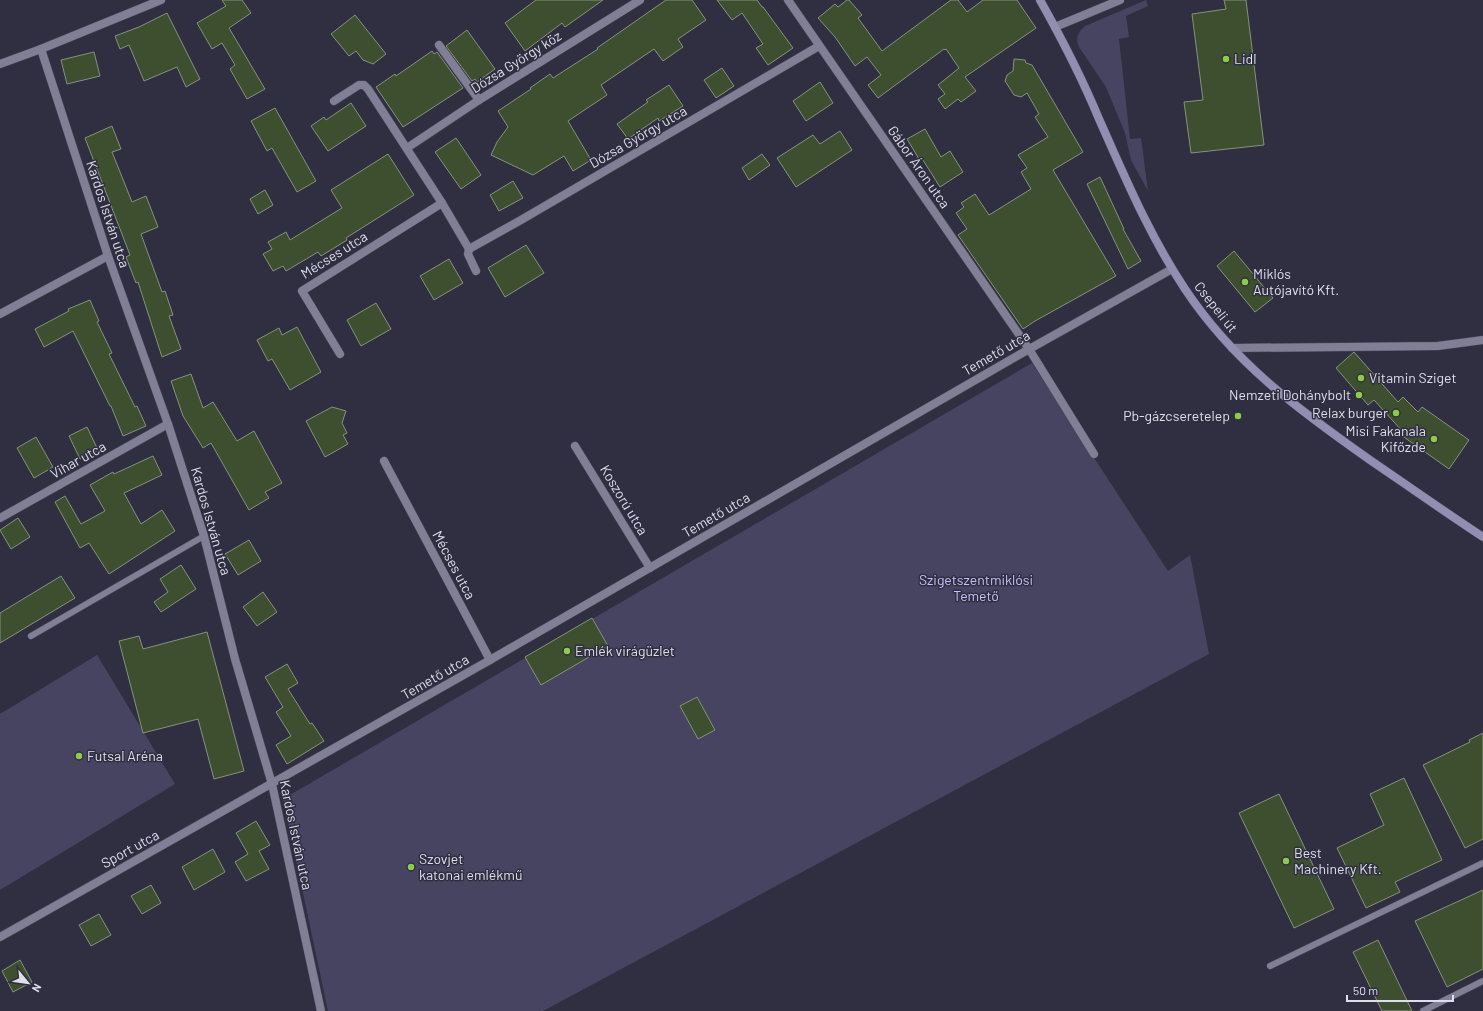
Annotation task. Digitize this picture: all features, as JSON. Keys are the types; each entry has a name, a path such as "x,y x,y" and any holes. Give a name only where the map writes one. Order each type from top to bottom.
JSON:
{"street":[{"path":"0,64 41,49 161,0"},
{"name":"Dózsa György köz","path":"408,148 479,100 640,0"},
{"name":"Gábor Áron utca","path":"788,0 1029,349 1094,454"},
{"name":"Csepeli út","path":"1040,0 1080,77 1130,191 1148,227 1172,269 1197,307 1232,348 1260,376 1302,412 1483,537"},
{"path":"1055,27 1120,0"},
{"path":"439,45 479,100"},
{"name":"Dózsa György utca","path":"469,249 819,46"},
{"name":"Kardos István utca","path":"41,49 108,256 168,424 204,536 235,659 272,784 321,1011"},
{"path":"334,101 359,85 364,85 368,88 442,203 469,249 468,254 476,271"},
{"name":"Mécses utca","path":"340,354 302,291 442,203"},
{"path":"0,314 108,256"},
{"name":"Temető utca","path":"272,784 1029,349 1172,269"},
{"path":"1232,348 1438,346 1483,340"},
{"name":"Vihar utca","path":"0,518 168,424"},
{"name":"Koszorú utca","path":"576,446 650,568"},
{"name":"Mécses utca","path":"384,461 490,660"},
{"name":"Sport utca","path":"0,937 272,784"}],"lane":[{"path":"31,636 204,536"},
{"path":"1270,966 1483,863"},
{"path":"1424,1011 1483,981"}],"green space":[{"path":"1146,0 1148,6 1126,16 1129,37 1119,39 1130,139 1141,138 1148,191 1131,160 1125,133 1106,87 1079,47 1077,41 1079,33 1085,26"},
{"name":"Szigetszentmiklósi Temető","path":"1032,363 1168,571 1190,555 1209,654 543,1011 328,1011 283,799"},
{"name":"Futsal Aréna","path":"97,655 175,784 0,890 0,714"}],"building":[{"path":"222,0 242,0 251,13 229,28 265,89 247,99 230,69 235,65 222,43 212,49 197,23 226,6"},
{"path":"536,0 603,0 565,27 562,23 525,51 505,23"},
{"path":"666,0 692,0 706,20 678,39 683,47 663,61 654,49 601,85 607,95 568,121 591,160 573,171 564,156 533,175 491,155 497,142 508,127 498,111 531,89 530,88 550,74 553,78 598,49 597,48"},
{"path":"717,0 757,0 793,48 768,65 756,48 763,44 742,13 732,20"},
{"path":"849,0 862,15 858,18 882,51 951,0 958,0 967,12 983,0 1017,0 1036,28 965,77 976,91 961,102 958,99 945,109 938,99 945,94 938,85 959,68 946,49 878,98 868,85 881,75 867,57 855,66 835,37 818,18 835,4 838,7"},
{"name":"Lidl","path":"1224,0 1246,0 1264,145 1191,153 1184,102 1203,100 1192,14 1226,9"},
{"path":"167,13 200,79 186,87 177,67 144,81 129,45 120,49 115,36 139,27"},
{"path":"355,15 386,54 373,64 363,60 356,51 349,56 331,34"},
{"path":"467,30 495,69 477,82 475,79 472,81 446,46"},
{"path":"432,51 434,54 437,52 463,88 403,127 376,87 395,74 396,76"},
{"path":"94,52 100,76 67,84 61,60"},
{"path":"1014,59 1025,60 1026,63 1032,65 1083,152 1053,170 1116,276 1023,329 958,235 967,229 956,213 964,207 961,203 975,194 989,215 1031,189 1021,172 1027,168 1018,155 1048,137 1035,117 1039,114 1027,93 1021,97 1014,95 1005,81 1007,75 1013,71"},
{"path":"722,68 734,86 716,98 704,80"},
{"path":"820,82 833,103 806,121 793,101"},
{"path":"669,85 683,106 659,121 658,118 628,139 617,124 648,102 646,100"},
{"path":"351,103 366,126 328,151 311,126 324,117 326,120"},
{"path":"275,108 316,181 297,192 272,148 267,151 251,121"},
{"path":"112,126 121,149 112,152 132,202 146,196 158,227 141,234 162,292 165,291 173,315 169,316 181,349 162,357 138,282 136,283 126,257 130,255 85,138"},
{"path":"925,129 941,157 950,151 963,172 940,187 921,157 919,159 907,139"},
{"path":"840,131 852,150 796,187 777,158 813,135 820,144"},
{"path":"456,138 481,175 461,189 435,152"},
{"path":"388,154 414,195 346,238 347,240 321,256 318,252 286,271 283,266 273,271 263,254 272,249 268,242 286,232 290,240 342,208 331,190"},
{"path":"762,154 770,165 749,180 742,168"},
{"path":"1100,177 1123,229 1141,261 1128,269 1087,184"},
{"path":"513,181 523,198 499,211 490,195"},
{"path":"265,190 273,205 258,214 250,199"},
{"path":"526,245 544,273 505,297 488,268"},
{"name":"Miklós Autójavító Kft.","path":"1234,251 1273,298 1255,312 1217,266"},
{"path":"449,259 463,283 434,300 420,276"},
{"path":"90,300 99,321 97,322 112,353 109,354 146,426 123,436 111,406 73,331 44,347 35,329 69,311 68,309"},
{"path":"376,303 391,329 361,346 347,320"},
{"path":"297,327 321,372 290,390 272,359 268,361 257,340 279,328 282,335"},
{"path":"1354,352 1398,402 1403,397 1418,412 1422,407 1469,440 1449,469 1401,435 1403,432 1374,400 1368,405 1336,368"},
{"path":"191,374 203,408 213,402 237,441 254,431 282,483 265,492 269,498 249,510 211,443 203,448 183,416 171,381"},
{"path":"332,407 346,411 342,423 347,433 343,435 348,444 325,457 306,421"},
{"path":"87,427 98,450 80,459 69,436"},
{"path":"36,437 53,467 34,478 17,448"},
{"path":"153,456 162,475 124,493 141,524 162,510 175,531 109,574 89,543 80,548 55,502 65,496 81,524 105,511 90,485 113,472 114,474"},
{"path":"18,518 30,537 11,549 0,530"},
{"path":"249,540 261,561 238,575 225,554"},
{"path":"181,565 196,589 161,612 154,602 168,592 160,579"},
{"path":"61,576 75,598 0,643 0,613"},
{"path":"263,592 277,612 257,626 243,607"},
{"name":"Emlék virágüzlet","path":"592,618 608,646 541,685 525,657"},
{"path":"207,632 244,771 214,779 198,719 143,733 119,641 139,636 143,649"},
{"path":"287,664 298,683 288,689 310,724 312,723 324,741 287,764 276,745 291,736 276,712 283,707 265,677"},
{"path":"697,697 715,730 698,739 680,706"},
{"path":"1483,733 1483,839 1465,848 1423,765 1470,742 1469,740"},
{"path":"1404,778 1442,860 1395,882 1400,892 1366,908 1337,848 1384,825 1370,794"},
{"name":"Best Machinery Kft.","path":"1279,794 1334,909 1294,928 1239,813"},
{"path":"256,821 270,845 259,851 269,869 246,881 235,862 248,854 236,833"},
{"path":"213,849 225,872 194,890 182,867"},
{"path":"151,885 161,903 142,914 131,896"},
{"path":"1483,890 1483,969 1447,987 1415,921"},
{"path":"99,914 111,935 91,946 79,925"},
{"path":"1378,940 1412,1011 1382,1011 1353,952"},
{"path":"20,960 32,982 13,992 2,971"}],"place":[{"name":"Lidl","path":"1226,59"},
{"name":"Miklós Autójavító Kft.","path":"1245,282"},
{"name":"Vitamin Sziget","path":"1361,378"},
{"name":"Nemzeti Dohánybolt","path":"1359,395"},
{"name":"Relax burger","path":"1396,413"},
{"name":"Pb-gázcseretelep","path":"1238,416"},
{"name":"Misi Fakanala Kifőzde","path":"1434,439"},
{"name":"Emlék virágüzlet","path":"567,651"},
{"name":"Futsal Aréna","path":"79,756"},
{"name":"Best Machinery Kft.","path":"1286,861"},
{"name":"Szovjet katonai emlékmű","path":"411,867"}]}
